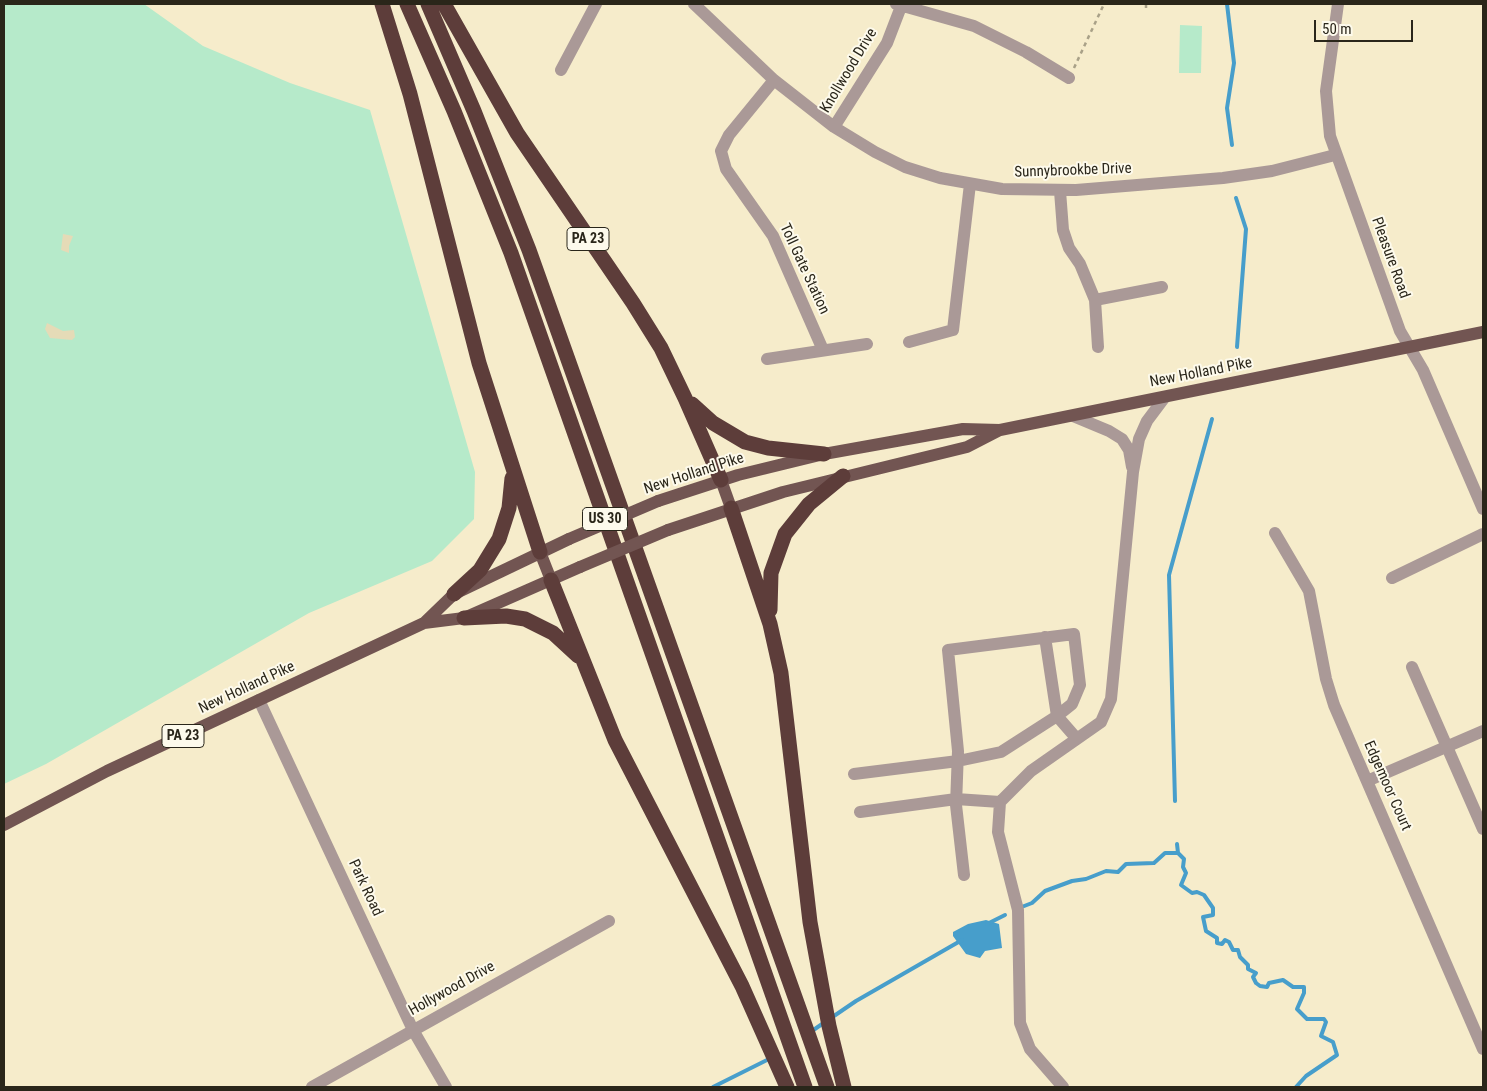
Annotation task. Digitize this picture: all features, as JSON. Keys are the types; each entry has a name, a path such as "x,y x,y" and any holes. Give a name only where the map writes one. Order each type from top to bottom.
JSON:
{"highway":[{"name":"PA 23","path":"382,4 410,94 479,364 513,471 509,508 499,539 480,570 454,594"},
{"name":"US 30","path":"407,4 454,110 511,253 805,1087"},
{"name":"US 30","path":"428,4 478,119 529,250 827,1087"},
{"name":"PA 23","path":"444,4 517,134 633,303 661,348 686,398 722,480"},
{"path":"686,398 712,423 745,442 768,448 824,454"},
{"path":"513,471 540,552"},
{"path":"770,624 771,573 782,540 792,524 809,504 844,476"},
{"path":"731,508 770,624 785,695 804,882 827,1020 844,1087"},
{"path":"551,580 615,740 742,986 788,1087"},
{"path":"464,618 506,616 526,619 553,633 583,661"}],"main road":[{"name":"New Holland Pike","path":"424,623 454,594 569,538 658,502 722,480 824,454 963,428 1000,430 1483,332"},
{"name":"New Holland Pike","path":"4,825 107,771 424,623 464,618 668,530 731,508 844,476 967,447 1000,430"},
{"name":"PA 23","path":"722,480 731,508"},
{"path":"540,552 551,580"}],"street":[{"path":"562,70 596,4"},
{"name":"Sunnybrookbe Drive","path":"694,4 774,80 834,127 874,152 905,167 970,184 1012,190 1060,191 1223,178 1272,171 1335,155"},
{"path":"900,4 974,26 1026,52 1069,78"},
{"name":"Knollwood Drive","path":"834,127 887,43 900,4"},
{"name":"Pleasure Road","path":"1338,4 1327,74 1326,106 1335,155 1400,331 1423,370 1483,509"},
{"name":"Toll Gate Station","path":"774,80 730,135 721,151 726,169 773,236 823,350"},
{"path":"909,342 952,330 970,184"},
{"path":"1060,191 1063,230 1069,248 1080,264 1095,300 1098,348"},
{"path":"1095,300 1162,287"},
{"path":"767,359 868,344"},
{"path":"1063,1087 1030,1050 1020,1023 1018,999 1020,952 1018,910 998,832 1000,802 1032,771 1101,722 1111,699 1133,472 1139,440 1144,427 1165,397"},
{"path":"1073,416 1109,431 1122,439 1129,450 1133,472"},
{"name":"Edgemoor Court","path":"1275,533 1309,592 1330,693 1483,1049"},
{"path":"1392,578 1483,534"},
{"path":"854,774 958,761 1001,752 1057,716 1072,704 1080,685 1074,634 948,650 958,761 956,799 964,875"},
{"path":"1045,638 1057,716 1077,740"},
{"path":"1412,667 1483,829"},
{"name":"Park Road","path":"259,700 412,1030 446,1087"},
{"path":"1367,781 1483,731"},
{"path":"860,812 956,799 1000,802"},
{"name":"Hollywood Drive","path":"312,1087 609,921"}],"path":[{"path":"1069,78 1104,4"},
{"path":"1146,4 1146,10"}],"green space":[{"path":"4,4 144,4 203,46 290,83 370,110 475,472 474,519 432,561 309,613 46,764 4,784"},
{"path":"1180,25 1202,26 1201,73 1179,73"}],"sand":[{"path":"63,234 73,236 69,246 69,253 61,250"},
{"path":"47,323 63,331 74,330 75,337 72,340 50,338 45,329"}],"water":[{"path":"986,920 999,924 1002,948 985,951 980,958 966,954 953,936 953,932 968,924"}],"waterway":[{"path":"1227,4 1234,63 1227,108 1232,145"},
{"path":"1236,198 1246,229 1237,347"},
{"path":"1175,801 1169,575 1212,419"},
{"path":"1177,844 1178,853 1184,859 1183,867 1186,873 1181,885 1192,893 1197,892 1204,895 1213,908 1213,915 1203,917 1206,931 1217,938 1217,943 1222,944 1225,940 1229,942 1233,950 1238,950 1240,957 1248,965 1248,969 1256,973 1253,977 1260,986 1267,987 1269,983 1283,980 1293,987 1304,987 1304,993 1297,1009 1307,1019 1324,1019 1326,1022 1321,1036 1333,1042 1337,1055 1306,1076 1296,1087"},
{"path":"1019,908 1032,903 1045,891 1072,881 1086,879 1106,871 1118,872 1126,864 1154,863 1165,853 1178,853"},
{"path":"987,924 1005,915"},
{"path":"831,1018 856,1001 962,940"},
{"path":"812,1031 825,1022"},
{"path":"713,1087 771,1058"}]}
